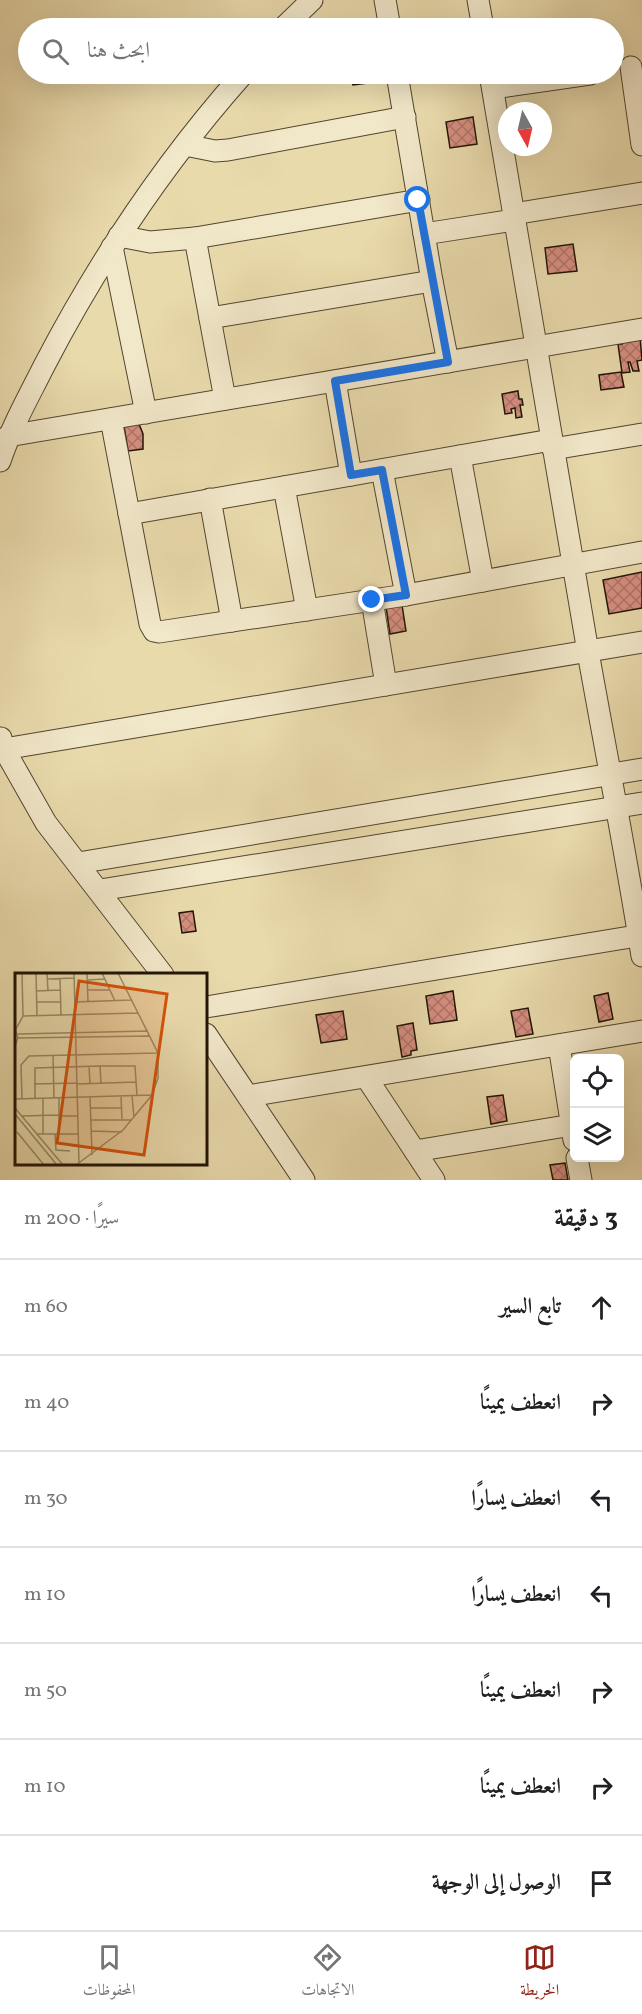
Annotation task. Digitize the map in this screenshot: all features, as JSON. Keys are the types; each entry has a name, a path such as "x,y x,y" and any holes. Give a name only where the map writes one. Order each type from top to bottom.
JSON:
{"street":[{"path":"294,18 312,0"},
{"path":"385,0 388,18"},
{"path":"478,0 481,18"},
{"path":"629,68 642,145"},
{"path":"0,461 8,436 69,316 116,241 185,145 235,84"},
{"path":"400,84 448,362"},
{"path":"207,1007 641,942 535,347 492,84"},
{"path":"185,145 216,151 228,150 405,117"},
{"path":"424,234 642,193"},
{"path":"116,241 150,242 195,238 418,200"},
{"path":"195,238 225,399"},
{"path":"116,241 146,413"},
{"path":"210,318 432,280"},
{"path":"8,436 642,328"},
{"path":"335,381 351,475"},
{"path":"111,419 150,624 154,631 166,632 406,595 642,552"},
{"path":"129,514 460,456 642,434"},
{"path":"460,456 483,581"},
{"path":"382,470 406,595"},
{"path":"284,487 307,610"},
{"path":"210,499 232,621"},
{"path":"372,600 386,685"},
{"path":"162,973 100,890 46,823 2,742 386,685 642,642"},
{"path":"78,863 642,769"},
{"path":"100,890 642,803"},
{"path":"248,1096 642,1031"},
{"path":"207,1035 304,1180"},
{"path":"559,1045 570,1114"},
{"path":"366,1077 434,1180"},
{"path":"415,1151 570,1133"},
{"path":"579,1162 581,1180"}],"building":[{"path":"473,117 477,144 450,148 446,122"},
{"path":"573,244 577,271 548,274 545,248"},
{"path":"640,337 642,360 637,361 639,371 633,371 628,362 630,372 622,373 618,344 622,344 621,340"},
{"path":"621,372 624,387 601,390 599,375"},
{"path":"518,391 523,405 520,405 522,417 516,418 515,408 511,409 512,413 505,414 502,394"},
{"path":"139,424 143,434 143,449 128,451 124,426"},
{"path":"642,572 642,608 609,614 603,580"},
{"path":"402,605 406,631 390,634 386,607"},
{"path":"193,911 196,931 182,933 179,913"},
{"path":"453,991 457,1020 430,1024 426,996"},
{"path":"608,993 613,1019 599,1022 594,996"},
{"path":"528,1008 533,1034 516,1037 511,1011"},
{"path":"343,1011 347,1039 321,1043 316,1015"},
{"path":"413,1023 417,1050 411,1051 411,1055 402,1057 397,1026"},
{"path":"503,1095 507,1121 491,1124 487,1097"},
{"path":"565,1163 568,1180 553,1180 550,1165"}],"route":[{"path":"372,600 406,595 382,470 351,475 335,381 448,362 418,200"}]}
